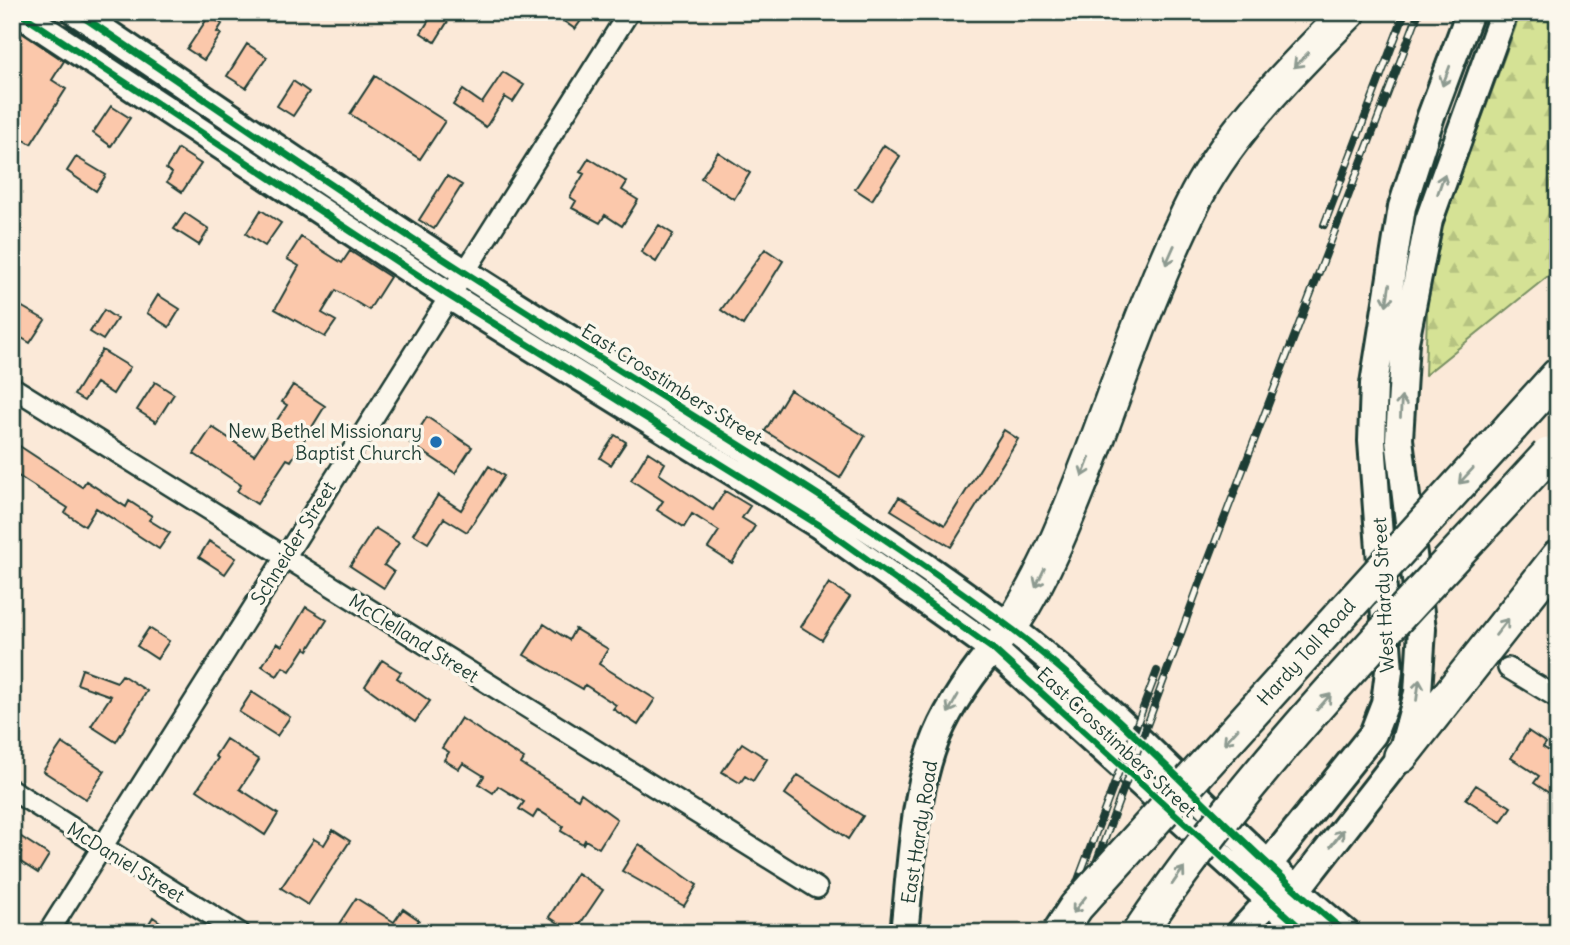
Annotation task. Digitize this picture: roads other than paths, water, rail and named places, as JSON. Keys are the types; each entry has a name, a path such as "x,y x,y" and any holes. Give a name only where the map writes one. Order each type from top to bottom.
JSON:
{"highway":[{"path":"1001,638 1032,594 1061,533 1160,277 1198,193 1253,116 1296,65 1349,12"},
{"name":"Hardy Toll Road","path":"1059,933 1076,907 1558,375"},
{"path":"1139,933 1181,871 1261,774 1360,660 1553,450"},
{"path":"1401,756 1558,557"}],"main road":[{"name":"East Crosstimbers Street","path":"76,12 463,271 702,436 828,515 1001,638 1060,667 1295,892 1346,933"},
{"name":"West Hardy Street","path":"1268,865 1373,734 1385,703 1389,671 1371,441 1374,384 1402,207 1431,116 1470,12"},
{"name":"West Hardy Street","path":"1295,892 1401,756 1418,693 1422,629 1399,439 1405,342 1429,220 1504,12"},
{"name":"East Crosstimbers Street","path":"20,13 449,295 702,436"},
{"path":"281,185 298,161"},
{"name":"East Crosstimbers Street","path":"1001,638 1268,902 1306,933"},
{"name":"East Hardy Road","path":"904,933 917,824 936,738 955,699 1001,638"},
{"path":"1268,865 1268,902"},
{"path":"1241,933 1268,902 1295,892"}],"street":[{"name":"Schneider Street","path":"48,933 463,271 629,12"},
{"name":"McClelland Street","path":"12,387 817,888"},
{"path":"1508,668 1558,698"},
{"name":"McDaniel Street","path":"12,790 240,933"}],"railway":[{"path":"1324,225 1405,12"},
{"path":"1070,933 1203,574 1419,12"},
{"path":"1058,933 1157,671"}],"place":[{"name":"New Bethel Missionary Baptist Church","path":"436,442"}]}
